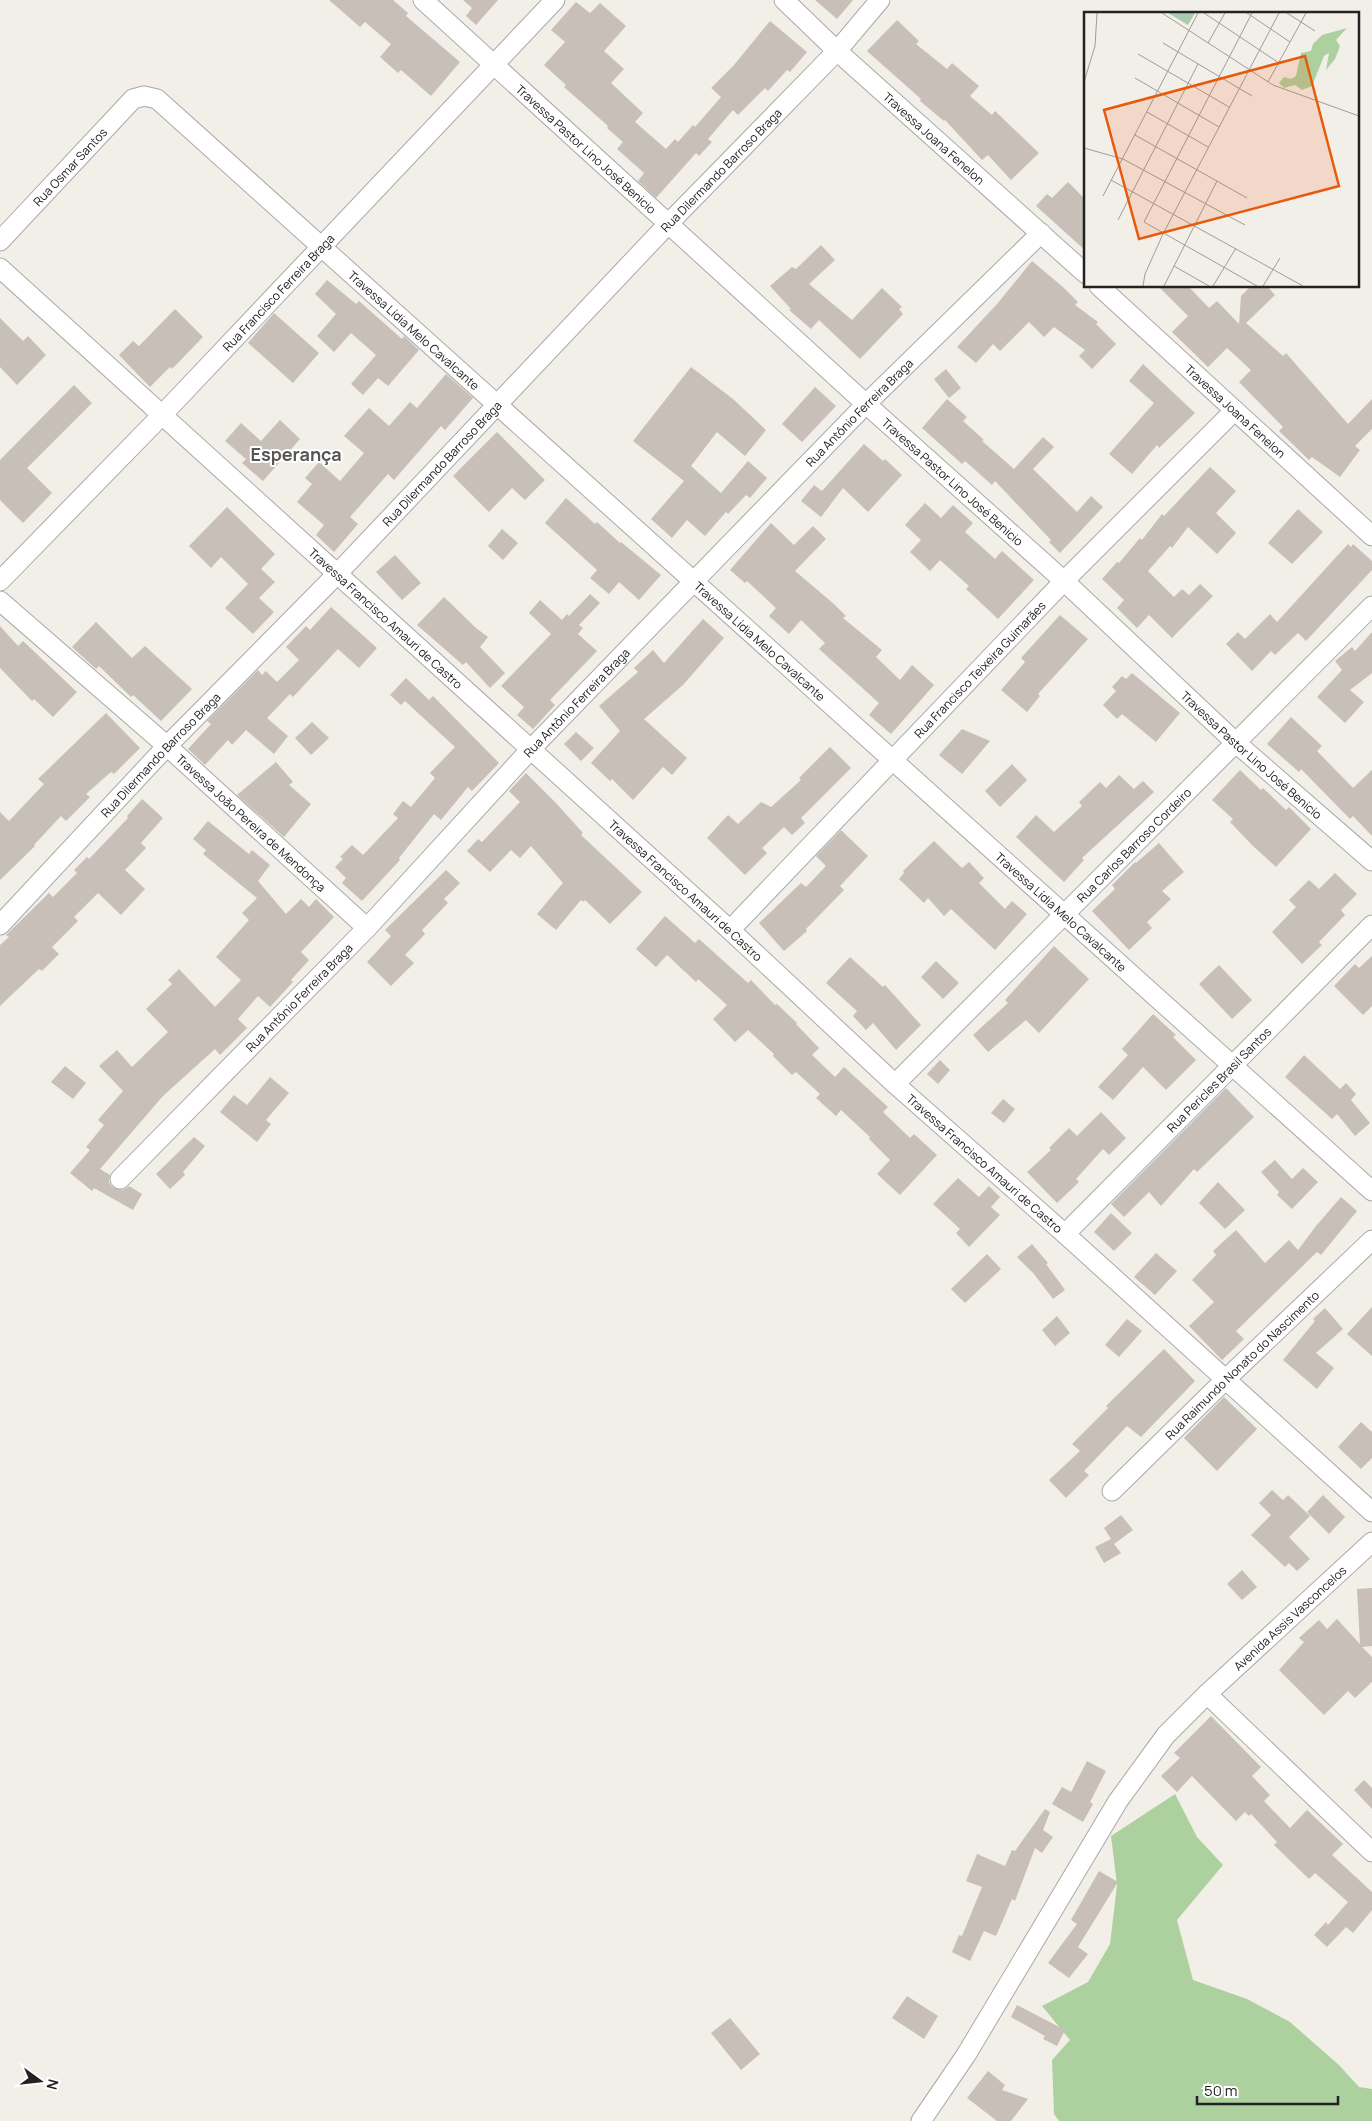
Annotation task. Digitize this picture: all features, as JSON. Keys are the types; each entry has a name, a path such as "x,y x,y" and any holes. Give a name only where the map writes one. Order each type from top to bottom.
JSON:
{"street":[{"name":"Travessa Pastor Lino José Benicio","path":"423,0 866,404 1064,581 1235,742 1372,861"},
{"name":"Rua Francisco Ferreira Braga","path":"0,581 322,248 555,0"},
{"name":"Travessa Joana Fenelon","path":"784,0 1084,272"},
{"name":"Rua Dilermando Barroso Braga","path":"0,925 167,746 338,573 668,224 838,50 880,0"},
{"name":"Travessa Lídia Melo Cavalcante","path":"144,96 157,99 1372,1191"},
{"name":"Rua Osmar Santos","path":"0,241 133,99 144,96"},
{"name":"Rua Antônio Ferreira Braga","path":"120,1179 367,928 530,750 866,404 1041,232"},
{"name":"Travessa Francisco Amauri de Castro","path":"0,268 730,930 895,1084 1065,1234 1372,1512"},
{"name":"Travessa Joana Fenelon","path":"1101,288 1234,412 1372,536"},
{"name":"Rua Francisco Teixeira Guimarães","path":"730,930 1064,581 1234,412"},
{"name":"Travessa João Pereira de Mendonça","path":"0,601 167,746 367,928"},
{"name":"Rua Carlos Barroso Cordeiro","path":"895,1084 1372,606"},
{"name":"Rua Pericles Brasil Santos","path":"1065,1234 1372,926"},
{"name":"Rua Raimundo Nonato do Nascimento","path":"1112,1491 1372,1240"},
{"name":"Avenida Assis Vasconcelos","path":"921,2121 966,2055 1118,1802 1166,1735 1207,1694 1372,1542"},
{"path":"1207,1694 1371,1848"}],"green space":[{"path":"1175,1794 1197,1837 1223,1865 1177,1920 1193,1980 1247,1999 1290,2022 1339,2065 1359,2087 1372,2089 1372,2121 1059,2121 1054,2114 1052,2060 1070,2040 1042,2006 1088,1982 1110,1944 1117,1885 1111,1836"}],"building":[{"path":"329,0 393,0 408,13 406,16 460,62 431,96 401,70 398,73 380,57 391,44 365,22 360,27"},
{"path":"463,0 498,0 476,25 466,16 472,8"},
{"path":"815,0 853,0 837,19"},
{"path":"576,2 590,13 600,3 626,26 604,51 624,69 611,83 643,113 635,122 666,149 675,139 678,142 693,125 695,127 721,97 711,88 734,65 770,21 807,52 790,72 787,70 768,91 765,88 738,115 733,110 708,139 712,142 699,156 696,153 656,198 638,181 644,173 617,149 623,142 564,87 566,85 544,65 565,42 551,30"},
{"path":"897,20 919,41 916,44 947,69 952,63 979,86 970,96 992,115 995,111 1039,153 1011,180 988,155 982,160 945,120 920,101 921,99 867,51"},
{"path":"1068,182 1084,198 1084,249 1036,206 1047,194 1052,198"},
{"path":"821,245 835,260 809,284 852,320 882,288 902,307 899,309 903,314 860,359 819,320 811,329 789,310 791,309 770,286 792,267 796,269"},
{"path":"1032,261 1063,287 1078,302 1075,305 1098,322 1096,324 1116,344 1092,369 1079,356 1085,350 1054,327 1044,337 1029,322 1000,351 993,344 976,363 957,347 997,304"},
{"path":"327,280 356,304 359,301 402,339 404,336 419,350 388,386 378,378 363,395 351,384 376,355 351,333 334,352 317,336 336,314 315,294"},
{"path":"1160,288 1190,288 1209,308 1217,301 1239,324 1241,296 1249,288 1269,288 1275,295 1246,323 1283,356 1286,353 1348,424 1372,399 1372,429 1355,446 1360,450 1340,477 1312,457 1309,460 1279,431 1283,427 1239,382 1251,370 1227,348 1208,367 1172,332 1188,316"},
{"path":"175,309 203,337 172,369 170,367 150,387 119,355 133,341 139,346"},
{"path":"274,313 319,353 293,383 248,343"},
{"path":"0,318 23,341 28,336 46,355 17,385 0,367"},
{"path":"1143,364 1195,413 1159,448 1157,445 1132,474 1109,454 1154,403 1129,381"},
{"path":"691,367 733,399 766,430 745,456 717,432 691,466 721,493 748,461 767,478 750,498 746,495 728,514 726,512 705,536 687,520 672,538 651,519 684,481 633,441"},
{"path":"946,369 961,388 949,398 934,379"},
{"path":"446,374 473,398 445,430 441,426 394,480 388,474 350,517 358,524 334,552 316,535 324,525 297,502 312,484 305,478 319,462 340,481 364,453 344,436 369,408 389,426 410,402 417,408"},
{"path":"74,385 92,403 27,468 52,493 23,523 0,500 0,460"},
{"path":"815,387 836,406 802,442 782,424"},
{"path":"947,399 967,417 963,421 984,440 982,441 1014,469 1043,437 1054,447 1033,469 1077,512 1091,496 1103,507 1060,553 1049,542 1051,540 995,481 992,485 965,461 962,464 922,428"},
{"path":"280,420 300,439 263,481 242,463 246,459 225,441 241,423 261,441"},
{"path":"497,432 545,480 525,500 512,488 489,512 453,476"},
{"path":"864,444 883,461 885,459 902,475 868,512 843,488 821,517 801,501 814,485 822,491"},
{"path":"1210,467 1236,491 1216,513 1236,533 1217,554 1188,527 1172,548 1170,546 1148,571 1174,597 1182,589 1189,595 1200,584 1213,596 1172,638 1149,615 1137,628 1117,608 1124,600 1102,579 1117,562 1119,563 1140,538 1142,540 1162,514 1164,516"},
{"path":"566,498 595,524 597,522 620,543 661,575 639,600 619,582 609,594 590,578 597,570 545,523"},
{"path":"925,503 941,518 953,505 973,523 965,532 995,559 1002,551 1034,580 998,619 966,589 969,586 940,560 930,571 910,552 921,540 905,525"},
{"path":"227,507 275,554 261,569 275,582 259,598 274,612 253,634 225,608 248,584 221,557 211,568 189,546"},
{"path":"1298,509 1323,532 1292,564 1268,543"},
{"path":"771,523 794,545 813,526 826,539 795,571 834,604 846,616 843,618 882,650 876,657 900,680 912,665 934,685 891,734 869,715 879,703 819,649 825,643 801,620 789,634 769,616 776,608 747,581 745,583 730,570"},
{"path":"502,529 518,543 503,560 488,546"},
{"path":"1348,544 1351,547 1353,544 1372,561 1372,570 1306,641 1298,633 1275,655 1271,651 1252,671 1226,644 1238,632 1245,639 1270,614 1277,622"},
{"path":"395,555 421,583 402,600 376,572"},
{"path":"590,594 600,603 579,625 583,628 578,634 597,651 550,700 555,705 533,729 517,715 524,707 501,686 551,634 529,613 540,600 562,620 567,614 569,616"},
{"path":"444,597 488,637 480,647 505,673 490,688 466,662 463,665 417,625"},
{"path":"331,607 377,648 359,668 338,649 293,697 290,694 267,718 288,736 274,754 246,730 232,745 228,740 205,765 188,749 211,724 207,721 258,670 262,675 266,671 277,682 299,660 286,647 306,626 310,630"},
{"path":"1060,615 1088,639 1038,694 1040,696 1027,712 1001,690 1025,662 1021,658"},
{"path":"703,619 724,638 683,685 644,719 687,758 672,775 663,767 633,800 612,779 610,781 591,763 620,731 599,706 638,672 634,668 653,650 664,663"},
{"path":"96,622 132,658 145,646 192,689 161,721 133,695 131,697 99,666 96,669 72,647"},
{"path":"0,626 18,646 23,641 77,692 53,717 34,699 32,701 0,668"},
{"path":"1372,632 1372,673 1350,690 1364,702 1345,723 1317,697 1342,670 1335,661 1352,647 1355,651"},
{"path":"1132,673 1180,713 1156,742 1122,714 1117,719 1103,705 1116,691 1112,687 1122,676 1126,679"},
{"path":"406,678 429,700 433,696 499,763 472,791 468,787 441,820 434,814 399,858 400,860 362,901 342,883 346,878 335,867 343,859 340,857 352,845 363,855 398,818 393,814 403,801 411,807 435,778 430,773 455,747 405,701 401,705 390,695"},
{"path":"106,713 140,748 114,774 111,772 86,794 90,797 66,821 61,816 35,846 0,880 0,812 9,821 44,784 38,779"},
{"path":"1291,717 1322,746 1317,751 1353,788 1372,770 1372,836 1353,816 1350,819 1301,769 1299,772 1267,744"},
{"path":"312,722 329,738 311,755 295,738"},
{"path":"962,729 990,741 962,774 939,755"},
{"path":"576,732 594,748 581,761 564,744"},
{"path":"830,747 851,768 801,818 805,823 792,835 784,827 762,848 767,853 745,875 707,838 728,815 738,824 761,802 771,807 801,780 799,778"},
{"path":"276,762 293,782 289,785 311,804 284,837 237,795"},
{"path":"1012,764 1027,780 1000,807 985,791"},
{"path":"1240,770 1261,790 1263,788 1286,810 1289,807 1311,829 1276,867 1230,822 1233,819 1212,800"},
{"path":"526,773 583,833 581,835 642,892 610,924 585,900 583,902 581,900 556,930 537,914 563,883 531,846 520,858 511,850 490,872 467,851 478,839 482,842 520,802 509,791"},
{"path":"1119,775 1134,789 1143,781 1154,792 1082,858 1084,860 1064,882 1016,837 1036,815 1054,832 1082,806 1079,802 1100,782 1106,788"},
{"path":"142,799 163,818 141,843 146,848 125,870 145,889 121,915 98,893 74,917 78,921 52,947 59,954 42,971 39,969 0,1006 0,945 9,937 6,935 49,893 53,897 77,873 74,870 87,857 89,859 128,818 127,816"},
{"path":"208,821 249,854 252,850 270,865 258,881 286,914 301,899 309,907 316,899 334,917 301,952 309,960 291,980 293,982 270,1007 258,996 238,1019 247,1028 220,1055 215,1049 163,1096 100,1169 110,1175 109,1182 112,1187 123,1190 129,1186 142,1194 133,1210 94,1188 92,1191 70,1173 90,1150 86,1147 104,1125 98,1120 123,1091 99,1066 117,1050 132,1067 168,1032 146,1009 172,984 168,980 179,969 215,1007 241,980 216,957 249,920 242,913 257,898 203,854 206,850 193,839"},
{"path":"841,830 868,856 840,886 844,890 806,929 807,931 784,951 759,923 801,883 806,887 826,866 816,856"},
{"path":"934,841 962,868 969,862 984,878 979,883 1005,909 1012,901 1027,914 995,950 951,909 944,916 928,898 924,903 899,879 904,873 903,871"},
{"path":"1159,843 1184,872 1162,891 1171,899 1147,922 1152,928 1129,950 1092,911 1115,889 1112,885 1135,862"},
{"path":"446,870 460,883 444,899 448,903 422,930 425,934 405,955 414,963 391,986 367,962 391,936 385,930"},
{"path":"1335,873 1357,894 1341,910 1345,915 1319,942 1322,945 1302,964 1272,932 1296,907 1289,900 1309,880 1319,889"},
{"path":"665,916 695,943 699,939 748,983 751,980 775,1005 777,1004 819,1048 812,1055 835,1077 844,1067 888,1107 883,1112 910,1138 914,1134 937,1155 900,1195 877,1174 890,1160 869,1139 870,1137 841,1110 836,1116 816,1098 820,1094 796,1072 792,1075 773,1056 774,1054 748,1030 735,1042 713,1019 727,1005 698,979 696,982 667,955 656,967 636,949"},
{"path":"1054,946 1089,979 1039,1033 1026,1020 988,1052 973,1035 1008,1003 1005,1000"},
{"path":"1372,956 1372,1006 1363,1015 1334,986 1355,964 1359,968"},
{"path":"850,957 883,987 885,985 921,1025 896,1050 873,1023 866,1030 853,1016 857,1011 826,983"},
{"path":"936,961 959,983 943,999 921,977"},
{"path":"1219,965 1252,1000 1232,1019 1199,984"},
{"path":"1153,1014 1176,1035 1173,1037 1196,1060 1166,1090 1143,1067 1113,1100 1098,1087 1128,1055 1122,1049"},
{"path":"1304,1055 1340,1089 1346,1083 1356,1094 1351,1100 1370,1123 1355,1136 1337,1114 1332,1119 1285,1077"},
{"path":"940,1060 950,1070 938,1084 927,1074"},
{"path":"65,1066 86,1083 73,1099 51,1082"},
{"path":"270,1077 289,1093 266,1120 271,1124 257,1142 220,1112 234,1095 247,1105"},
{"path":"1226,1088 1254,1117 1197,1172 1194,1169 1161,1206 1149,1192 1124,1217 1111,1204"},
{"path":"1003,1099 1015,1109 1004,1123 991,1113"},
{"path":"1101,1112 1126,1138 1109,1155 1103,1149 1076,1179 1079,1182 1057,1203 1027,1172 1051,1150 1049,1148 1069,1128 1077,1136"},
{"path":"194,1137 205,1146 183,1172 185,1175 170,1189 156,1174"},
{"path":"1275,1160 1292,1179 1303,1168 1318,1182 1292,1209 1277,1195 1279,1192 1261,1172"},
{"path":"958,1178 979,1197 989,1186 1000,1197 991,1207 1000,1215 969,1247 956,1233 960,1229 933,1204"},
{"path":"1218,1182 1245,1210 1225,1229 1199,1203"},
{"path":"1341,1197 1357,1211 1321,1255 1317,1252 1236,1331 1244,1339 1222,1360 1189,1326 1214,1302 1192,1280 1216,1255 1213,1251 1236,1230 1265,1263 1289,1240 1298,1250"},
{"path":"1111,1213 1132,1233 1114,1251 1094,1232"},
{"path":"1032,1244 1048,1263 1046,1264 1065,1290 1053,1299 1034,1274 1017,1257"},
{"path":"1156,1253 1177,1271 1155,1295 1134,1277"},
{"path":"987,1254 1001,1269 965,1303 951,1289"},
{"path":"1372,1307 1372,1356 1347,1334"},
{"path":"1325,1308 1343,1329 1316,1353 1334,1368 1317,1389 1283,1360 1315,1321 1313,1319"},
{"path":"1057,1316 1070,1333 1055,1346 1042,1330"},
{"path":"1127,1319 1142,1331 1119,1357 1105,1345"},
{"path":"1164,1349 1195,1381 1141,1437 1127,1426 1084,1471 1089,1475 1066,1498 1049,1480 1080,1451 1072,1444 1108,1408 1106,1406"},
{"path":"1224,1397 1257,1429 1217,1471 1184,1438"},
{"path":"1361,1422 1372,1432 1372,1458 1361,1469 1338,1447"},
{"path":"1272,1490 1283,1500 1288,1495 1310,1516 1289,1537 1310,1559 1297,1571 1289,1563 1285,1567 1251,1535 1271,1515 1259,1503"},
{"path":"1323,1495 1345,1517 1329,1534 1307,1512"},
{"path":"1121,1515 1133,1530 1114,1544 1121,1553 1104,1563 1095,1547 1111,1539 1104,1528"},
{"path":"1242,1570 1257,1587 1242,1600 1227,1584"},
{"path":"1372,1588 1372,1646 1362,1647 1372,1657 1372,1682 1355,1698 1348,1691 1324,1715 1279,1670 1304,1642 1299,1638 1319,1620 1327,1629 1337,1619 1360,1644 1357,1589"},
{"path":"1211,1716 1261,1767 1252,1776 1270,1795 1264,1801 1290,1828 1307,1810 1343,1844 1332,1855 1372,1892 1372,1910 1353,1933 1346,1927 1327,1947 1314,1935 1326,1922 1328,1925 1348,1902 1315,1873 1309,1879 1274,1845 1277,1842 1251,1814 1249,1816 1245,1812 1236,1821 1192,1776 1177,1792 1161,1776 1180,1758 1174,1753"},
{"path":"1087,1761 1106,1771 1090,1802 1093,1804 1083,1822 1052,1804 1062,1787 1071,1792"},
{"path":"1364,1780 1372,1788 1372,1809 1354,1790"},
{"path":"1045,1809 1050,1812 1043,1830 1053,1837 1042,1853 1035,1848 1015,1901 1012,1899 996,1936 984,1931 970,1961 952,1952 959,1935 962,1936 982,1887 966,1881 977,1854 1005,1866 1012,1850 1015,1851"},
{"path":"1099,1871 1118,1882 1078,1947 1088,1954 1069,1978 1048,1963 1077,1924 1071,1920"},
{"path":"907,1996 938,2016 924,2039 892,2018"},
{"path":"1017,2005 1065,2030 1057,2046 1043,2039 1045,2036 1011,2017"},
{"path":"730,2018 760,2054 741,2070 711,2033"},
{"path":"988,2071 1005,2085 1002,2090 1028,2099 1011,2121 997,2121 967,2098"}],"district":[{"name":"Esperança","path":"296,454"}]}
